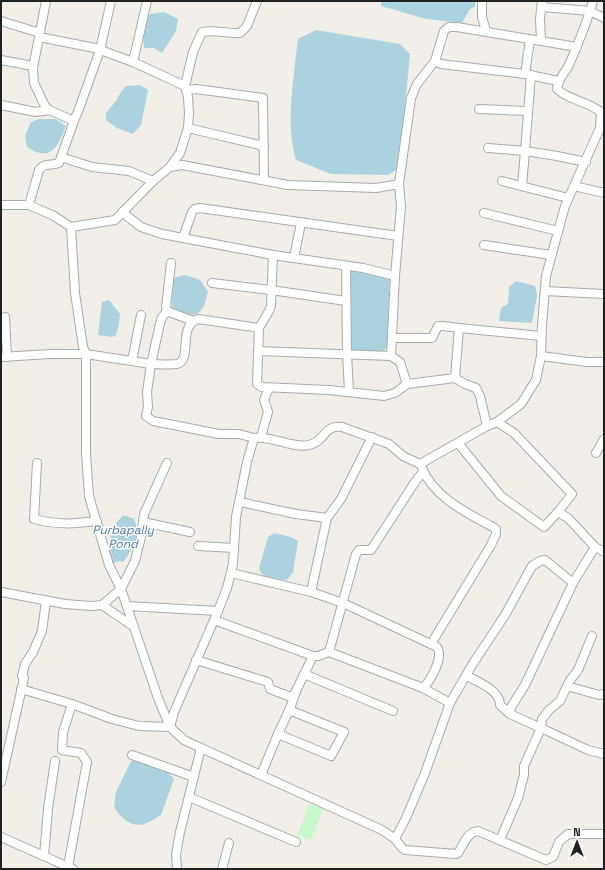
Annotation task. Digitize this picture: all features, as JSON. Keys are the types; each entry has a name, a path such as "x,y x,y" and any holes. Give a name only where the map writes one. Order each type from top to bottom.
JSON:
{"street":[{"path":"46,1 33,66 34,83 49,110 74,121"},
{"path":"29,205 39,170 46,164 59,163 74,121 80,109 100,50 111,1"},
{"path":"134,62 148,1"},
{"path":"1,205 29,205 54,216 71,227 115,220 152,181 170,167 180,153 188,128 188,97 185,88 193,52 202,32 207,31 231,34 240,33 247,26 257,1"},
{"path":"482,1 482,17 486,31"},
{"path":"329,652 356,554 359,550 371,550 415,482 422,468 458,443 487,426 497,422 521,404 536,380 541,356 546,276 564,206 602,129 603,111 561,94 557,89 558,81 566,70 577,47 593,1"},
{"path":"541,41 540,19 542,4 590,11 604,18"},
{"path":"1,21 40,35 100,50 134,62 185,88 263,98 264,180"},
{"path":"391,356 395,276 401,206 399,184 411,98 424,73 435,61 444,31 449,28 457,27 577,47"},
{"path":"522,186 528,111 530,40"},
{"path":"1,60 33,66"},
{"path":"435,61 441,64 528,75 558,81"},
{"path":"1,105 36,112 49,110"},
{"path":"480,108 528,111"},
{"path":"188,128 264,146"},
{"path":"488,148 525,151 586,162"},
{"path":"61,157 92,167 129,171 152,181"},
{"path":"170,167 182,165 288,185 376,188 399,184"},
{"path":"502,181 568,198"},
{"path":"574,186 604,193"},
{"path":"183,238 192,212 195,208 398,236"},
{"path":"122,212 141,228 162,234 395,276"},
{"path":"484,213 558,231"},
{"path":"294,258 301,223"},
{"path":"71,227 75,293 83,347 86,354 88,496 97,521 109,565 121,589 158,698 170,726 184,740 382,830 395,839 405,850 453,854 458,853 468,835 478,831 546,860 553,857 559,842 568,834 604,834"},
{"path":"484,245 552,255"},
{"path":"272,255 272,290 269,311 259,328 257,384 262,387 269,388 349,392 384,396 395,393 407,384 455,378 476,388 480,396 487,426"},
{"path":"171,263 166,307 167,311 161,319 151,364 146,416 153,421 219,434 239,434 309,446 321,440 328,429 335,426 372,437 389,444 403,456 422,468 439,494 454,505 496,529 496,534 491,545 431,644"},
{"path":"346,266 349,392"},
{"path":"212,283 346,301"},
{"path":"545,291 604,294"},
{"path":"167,311 193,321"},
{"path":"132,361 142,315"},
{"path":"5,317 4,357 50,354 86,354 151,364 177,364 182,362 188,327 190,323 198,319 259,328"},
{"path":"392,338 432,338 438,326 542,336"},
{"path":"455,378 460,328"},
{"path":"258,351 391,356 400,362 407,384"},
{"path":"541,356 587,362 604,362"},
{"path":"170,726 174,712 227,588 231,573 236,517 247,462 268,412 264,400 269,388"},
{"path":"458,443 501,496 544,527 572,494 514,433 497,422"},
{"path":"311,592 327,518 341,498 372,437"},
{"path":"596,453 604,439"},
{"path":"37,463 34,519 71,525 97,521"},
{"path":"102,606 121,589 135,561 141,537 144,514 167,463"},
{"path":"240,502 296,514 327,518"},
{"path":"558,512 568,518 595,547 604,552"},
{"path":"143,522 190,532"},
{"path":"198,546 234,548"},
{"path":"510,714 511,707 525,685 573,583 595,547"},
{"path":"395,839 406,818 425,773 450,703 472,665 505,615 532,566 540,560 546,560 573,583"},
{"path":"231,573 311,592 343,603 431,644 436,647 440,654 427,684 423,688"},
{"path":"1,592 46,600 102,606 134,627"},
{"path":"1,782 22,689 24,678 22,676 25,664 33,652 42,631 46,600"},
{"path":"127,606 218,611"},
{"path":"214,620 313,656 318,656 329,652 423,688 450,703"},
{"path":"500,840 518,798 524,774 524,766 541,728 542,719 549,710 560,701 570,679 578,670 592,636"},
{"path":"261,775 296,691 313,656"},
{"path":"196,660 268,682 270,689 290,697 296,691"},
{"path":"304,674 393,711"},
{"path":"467,676 495,693 500,700 500,705 510,714 588,750 604,754"},
{"path":"567,686 602,695"},
{"path":"22,689 72,704 112,719 139,726 170,726"},
{"path":"1,838 71,868 87,762 81,753 62,750 63,732 72,704"},
{"path":"278,734 331,756 344,732 289,710"},
{"path":"177,869 176,856 201,748"},
{"path":"132,756 194,777"},
{"path":"44,856 48,809 56,761"},
{"path":"189,797 296,842"},
{"path":"222,869 229,843"}],"green space":[{"path":"310,804 323,809 311,840 297,835"}],"water":[{"path":"381,1 475,1 475,7 470,9 462,23 426,19 381,6"},
{"path":"164,12 178,19 176,31 162,53 154,48 144,48 142,32 150,14"},
{"path":"316,30 400,44 410,54 399,168 388,175 331,174 296,160 291,131 291,100 298,39"},
{"path":"140,85 148,90 141,125 133,134 117,128 106,120 106,113 126,86"},
{"path":"39,119 55,119 66,126 56,146 48,153 35,152 27,147 25,136 31,122"},
{"path":"351,270 387,275 390,278 387,347 383,352 353,351 347,346 346,275"},
{"path":"186,275 200,280 208,292 204,306 199,313 180,315 174,311 172,307 173,278"},
{"path":"516,281 535,286 537,295 532,323 499,321 501,308 508,304 509,287"},
{"path":"109,300 120,314 116,335 112,337 98,335 102,302"},
{"name":"Purbapally Pond","path":"123,516 133,518 136,523 135,541 130,553 123,562 120,561 114,563 107,553 112,547 109,545 113,529"},
{"path":"274,533 291,537 298,541 293,572 287,580 267,577 263,575 259,568 268,537"},
{"path":"131,761 137,761 165,769 174,779 161,815 139,825 126,821 114,807 116,792"}]}
